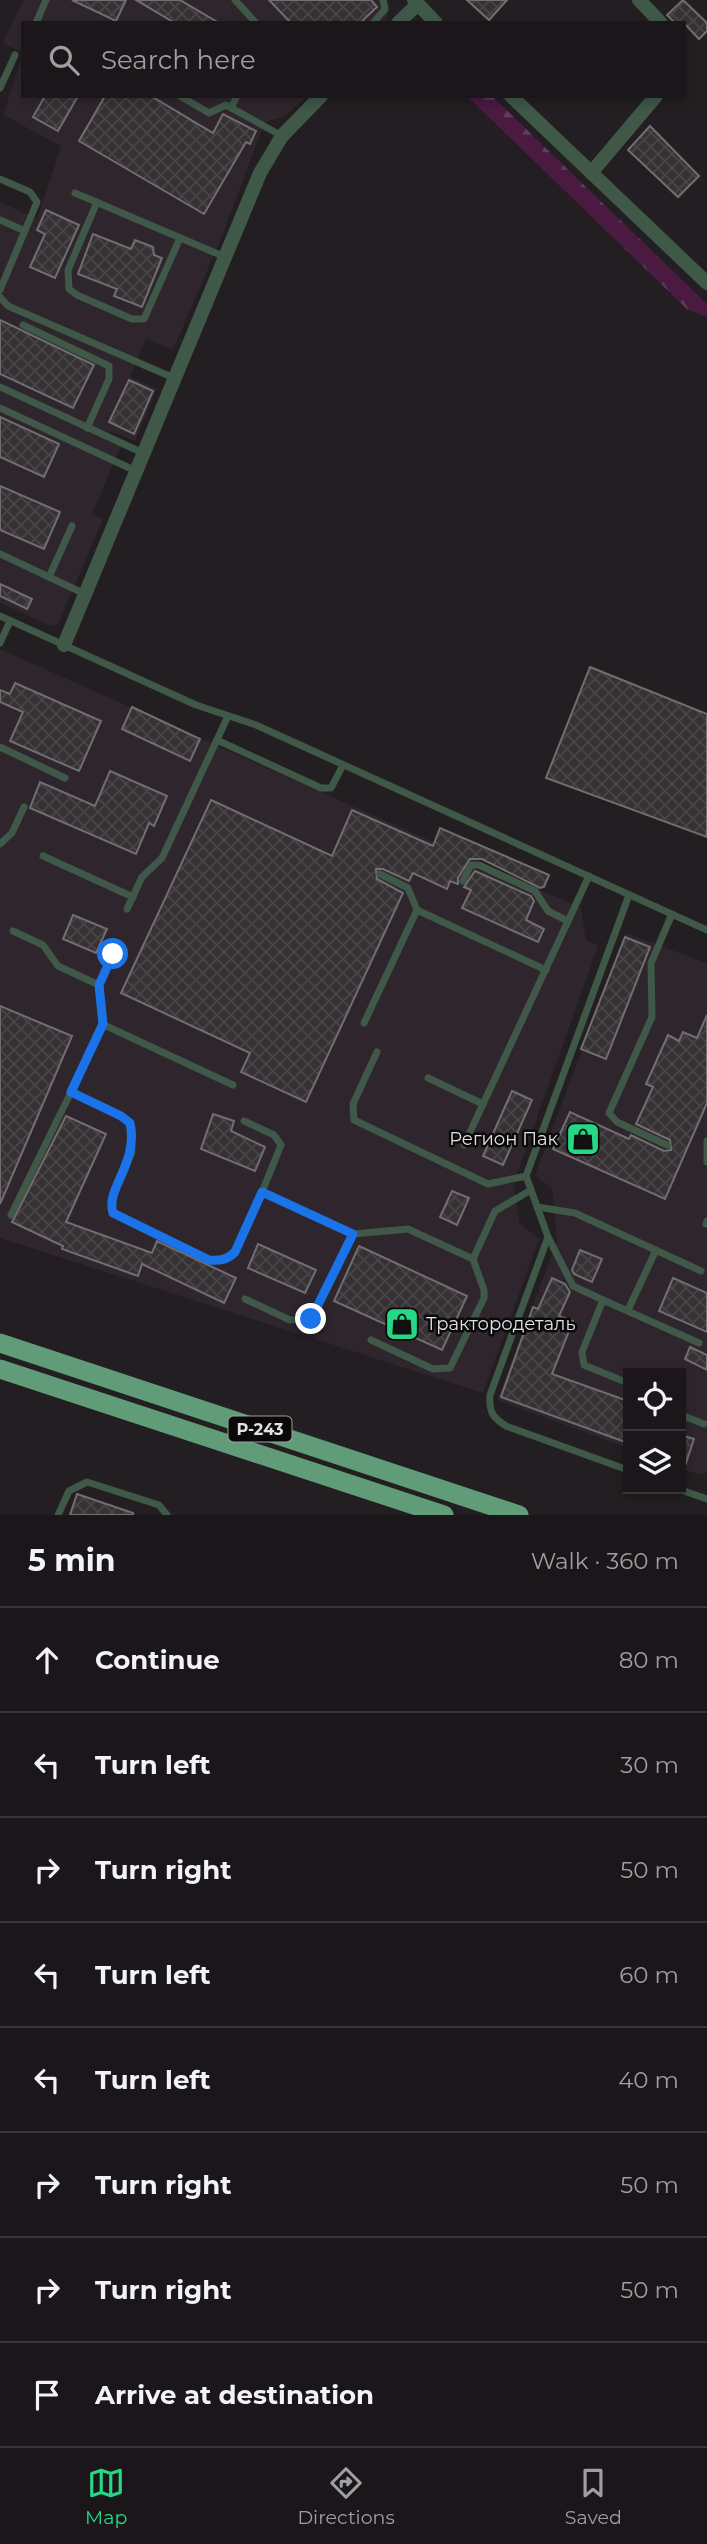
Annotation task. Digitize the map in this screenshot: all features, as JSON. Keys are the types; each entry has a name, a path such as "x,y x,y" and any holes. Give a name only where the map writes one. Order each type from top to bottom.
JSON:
{"highway":[{"name":"Р-243","path":"0,1343 519,1515"},
{"name":"Р-243","path":"0,1369 444,1515"}],"street":[{"path":"639,0 659,21"},
{"path":"400,21 416,2 434,21"},
{"path":"64,645 260,173 282,136 319,98"},
{"path":"513,98 707,283"},
{"path":"591,173 654,98"}],"lane":[{"path":"37,21 46,0"},
{"path":"235,0 254,21"},
{"path":"375,21 385,9 383,0"},
{"path":"0,88 15,55"},
{"path":"183,98 209,113 215,113 222,104 282,136"},
{"path":"231,108 236,98"},
{"path":"0,179 35,195 36,208 0,290"},
{"path":"75,192 225,257"},
{"path":"97,202 68,270 69,289 121,315 138,321 144,319 180,238"},
{"path":"0,220 25,231"},
{"path":"0,297 8,306 174,378"},
{"path":"23,325 109,366 109,379 87,428"},
{"path":"0,387 143,453"},
{"path":"0,408 136,471"},
{"path":"49,577 72,526"},
{"path":"0,554 85,594"},
{"path":"0,616 196,705 343,765 707,930"},
{"path":"0,643 10,621"},
{"path":"127,909 142,877 162,858 228,716"},
{"path":"217,740 321,788 331,788 343,765"},
{"path":"0,747 65,778"},
{"path":"0,844 12,833 24,807"},
{"path":"43,856 133,897"},
{"path":"463,881 471,865 480,865 535,891 548,911 568,921"},
{"path":"380,874 408,888 417,910 545,970"},
{"path":"464,1145 589,876"},
{"path":"629,895 526,1176 548,1237 576,1290 628,1310 699,1343"},
{"path":"364,1023 417,910"},
{"path":"667,1145 617,1122 609,1113 652,1017 651,963 672,914"},
{"path":"13,931 43,945 58,966 99,985"},
{"path":"11,1215 103,1024 99,985 113,954"},
{"path":"103,1024 233,1085"},
{"path":"377,1052 353,1104 354,1120 481,1181 495,1184 526,1176"},
{"path":"428,1078 483,1104"},
{"path":"71,1092 130,1123 132,1152 111,1206 120,1219 209,1260 229,1258 235,1252 281,1145 274,1135 244,1121"},
{"path":"707,1141 707,1162"},
{"path":"371,1340 433,1369 450,1368 484,1298 484,1290 473,1259 495,1211 531,1190"},
{"path":"262,1192 353,1234 408,1229 473,1259"},
{"path":"537,1207 575,1213 701,1271"},
{"path":"246,1299 290,1320 311,1319 353,1234"},
{"path":"548,1237 490,1395 489,1408 493,1418 506,1426 623,1469"},
{"path":"628,1310 656,1250"},
{"path":"603,1300 582,1360 591,1369 623,1381"},
{"path":"686,1417 704,1424"},
{"path":"58,1515 69,1491 87,1482 159,1505 167,1515"},
{"path":"686,1492 707,1499"}],"shaded area":[{"path":"23,0 388,0 389,8 386,21 21,21 21,52 3,43"},
{"path":"21,59 21,98 305,98 285,116 265,122 224,231 173,350 146,339 130,377 157,389 135,441 110,431 106,440 121,446 92,514 103,519 58,624 51,626 0,603 0,202 37,219 61,146 3,115"},
{"path":"0,649 581,908 586,940 598,946 514,1183 519,1223 539,1239 483,1393 0,1238"},
{"path":"626,933 707,963 707,1473 697,1474 686,1470 686,1368 623,1368 623,1446 497,1400 557,1241 552,1189 535,1175"}],"green space":[{"path":"469,98 494,98 707,304 707,317 687,309"}],"building":[{"path":"72,0 126,0 116,21"},
{"path":"136,0 180,0 216,21 172,21"},
{"path":"269,0 371,0 377,7 362,21 289,21"},
{"path":"467,0 507,0 489,20"},
{"path":"683,0 707,23 707,31 699,39 686,25 686,21 673,21 667,15"},
{"path":"44,98 77,98 58,131 33,117"},
{"path":"104,98 154,98 213,133 223,114 256,131 250,144 246,142 204,214 79,141"},
{"path":"650,126 699,176 678,197 628,150"},
{"path":"46,210 79,225 55,278 30,267 45,234 37,230"},
{"path":"93,234 131,249 135,240 153,247 154,255 162,258 142,307 114,296 117,289 78,274"},
{"path":"0,320 94,365 73,408 0,374"},
{"path":"129,380 153,391 134,434 109,422"},
{"path":"0,417 59,444 44,477 0,457"},
{"path":"0,486 60,512 44,549 0,530"},
{"path":"0,584 32,599 27,609 0,596"},
{"path":"590,667 707,714 707,837 546,778"},
{"path":"15,683 101,721 79,771 10,741 23,712 0,702 0,690 10,694"},
{"path":"132,707 200,739 190,761 122,729"},
{"path":"110,771 167,796 154,826 149,823 136,854 30,808 40,782 95,806"},
{"path":"211,800 332,856 352,810 433,846 440,828 549,875 544,887 540,888 482,859 470,859 458,878 458,884 450,881 447,889 413,873 409,881 383,869 376,869 377,879 403,893 306,1102 241,1072 250,1053 121,993"},
{"path":"475,871 531,896 534,901 526,920 544,929 538,942 462,908 471,890 464,887"},
{"path":"73,915 107,929 96,953 63,939"},
{"path":"625,937 650,947 606,1059 581,1049"},
{"path":"0,1006 72,1036 0,1204"},
{"path":"707,1015 707,1103 665,1199 553,1149 570,1112 629,1139 631,1135 664,1151 671,1150 670,1140 636,1124 653,1087 646,1084 668,1035 679,1041 683,1032 697,1038"},
{"path":"512,1091 532,1100 503,1165 483,1156"},
{"path":"213,1114 234,1121 231,1131 265,1147 255,1171 201,1149"},
{"path":"66,1116 106,1134 66,1222 152,1253 157,1241 236,1278 224,1303 142,1264 138,1276 62,1249 63,1246 12,1222"},
{"path":"452,1191 469,1198 457,1225 440,1217"},
{"path":"258,1244 316,1270 305,1293 248,1268"},
{"path":"359,1246 467,1296 442,1350 334,1301"},
{"path":"580,1250 602,1259 592,1282 574,1274 572,1270"},
{"path":"552,1278 565,1284 570,1292 559,1316 573,1321 552,1374 623,1399 623,1441 501,1397 533,1307 538,1309"},
{"path":"673,1278 707,1293 707,1332 659,1311"},
{"path":"690,1347 707,1355 707,1370 685,1359"},
{"path":"686,1437 694,1439 686,1463"},
{"path":"77,1494 133,1513 133,1515 70,1515"}],"place":[{"name":"Регион Пак","path":"583,1139"},
{"name":"Трактородеталь","path":"402,1324"}],"route":[{"path":"113,954 99,985 103,1024 71,1092 126,1118 130,1123 132,1152 112,1198 113,1213 120,1219 209,1260 219,1261 229,1258 235,1252 262,1192 353,1234 311,1319"}]}
